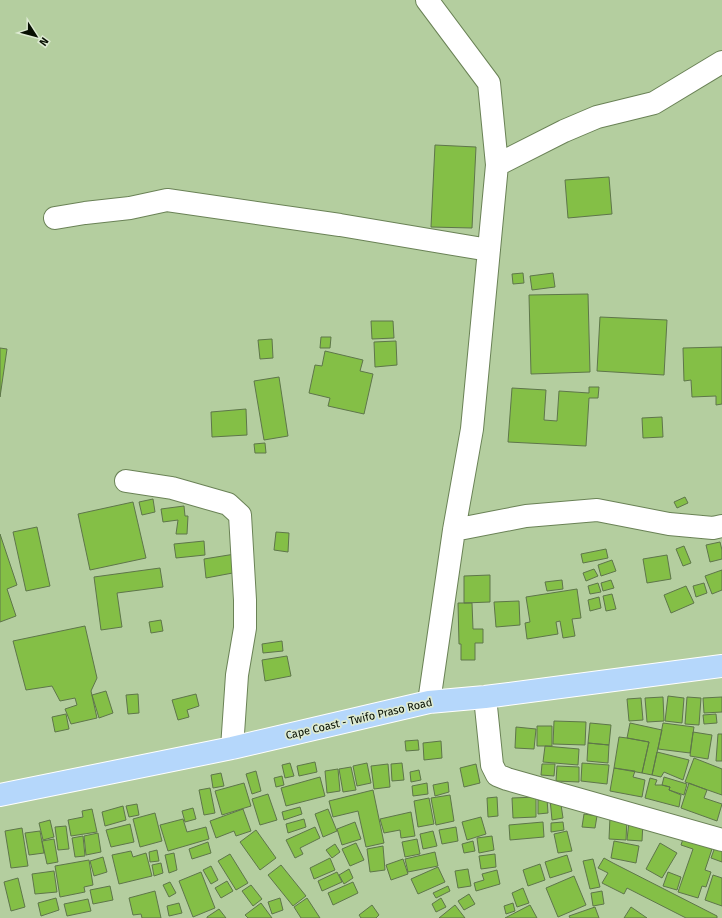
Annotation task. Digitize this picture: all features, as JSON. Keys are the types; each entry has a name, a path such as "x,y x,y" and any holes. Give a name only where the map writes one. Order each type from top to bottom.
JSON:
{"main road":[{"name":"Cape Coast - Twifo Praso Road","path":"0,795 232,748 429,702 485,697 722,666"}],"street":[{"path":"427,0 489,83 498,165 472,429 454,530 429,702"},
{"path":"498,165 564,131 597,117 654,103 722,62"},
{"path":"55,218 130,208 167,200 340,225 489,250"},
{"path":"126,481 172,488 228,504 240,515 245,600 245,628 237,675 232,748"},
{"path":"454,530 526,516 596,510 669,524 713,528 722,526"},
{"path":"485,697 492,765 497,775 722,840"}],"building":[{"path":"435,145 476,147 472,228 431,227"},
{"path":"609,177 612,214 568,218 565,180"},
{"path":"523,273 524,283 513,284 512,274"},
{"path":"553,273 555,287 532,290 530,276"},
{"path":"588,294 590,372 531,374 529,295"},
{"path":"600,317 667,320 664,375 597,371"},
{"path":"371,321 393,321 394,338 372,339"},
{"path":"321,337 331,337 330,348 320,348"},
{"path":"272,339 273,358 260,359 258,340"},
{"path":"396,341 397,365 375,367 374,342"},
{"path":"722,347 722,404 716,405 716,396 692,397 691,380 684,381 683,348"},
{"path":"0,348 7,349 0,397"},
{"path":"325,351 363,360 360,371 373,374 364,414 328,406 330,398 309,393 315,365 322,366"},
{"path":"279,377 288,436 264,440 254,381"},
{"path":"589,387 599,387 598,398 589,398 586,446 508,442 512,388 546,390 544,420 557,421 559,391 589,393"},
{"path":"246,409 247,435 212,437 211,412"},
{"path":"662,417 663,437 643,438 642,418"},
{"path":"265,443 266,453 255,453 254,444"},
{"path":"685,497 688,503 677,508 674,502"},
{"path":"153,499 155,512 142,515 139,502"},
{"path":"133,502 146,558 90,570 78,514"},
{"path":"184,506 185,516 188,516 187,534 176,534 178,520 163,522 161,509"},
{"path":"37,527 50,586 26,591 13,532"},
{"path":"276,532 289,533 288,552 274,550"},
{"path":"0,534 17,585 7,589 16,616 0,622"},
{"path":"204,541 205,555 176,558 174,544"},
{"path":"720,542 722,559 710,562 706,545"},
{"path":"684,546 691,563 683,566 676,549"},
{"path":"606,549 608,558 583,563 581,554"},
{"path":"235,554 238,572 206,578 204,559"},
{"path":"667,555 671,579 647,583 643,559"},
{"path":"612,560 616,571 601,576 598,565"},
{"path":"160,568 163,587 117,593 122,627 101,630 94,577"},
{"path":"594,569 598,576 586,581 583,573"},
{"path":"722,570 722,590 712,594 705,576"},
{"path":"490,575 490,602 464,603 464,576"},
{"path":"562,580 563,589 547,591 545,582"},
{"path":"611,580 614,588 603,591 601,583"},
{"path":"598,583 601,592 590,594 588,586"},
{"path":"704,583 707,593 696,597 693,586"},
{"path":"686,586 694,603 671,613 664,595"},
{"path":"577,589 581,618 572,619 575,636 563,638 560,621 556,622 558,634 527,639 525,623 530,622 526,597"},
{"path":"612,594 616,609 606,611 603,596"},
{"path":"599,597 601,608 590,611 588,600"},
{"path":"519,601 520,625 496,627 494,602"},
{"path":"458,603 472,603 473,629 483,629 483,643 475,643 475,660 461,660"},
{"path":"161,620 163,631 151,633 149,622"},
{"path":"85,626 97,678 91,691 97,718 71,724 65,709 77,705 75,698 60,701 52,686 26,690 13,641"},
{"path":"282,641 283,651 263,653 262,644"},
{"path":"287,656 291,676 265,681 262,660"},
{"path":"106,691 113,713 99,718 92,695"},
{"path":"138,694 139,713 128,714 126,695"},
{"path":"196,694 199,706 187,710 189,717 178,720 172,700"},
{"path":"668,696 684,698 682,723 665,721"},
{"path":"663,697 664,721 647,722 645,698"},
{"path":"687,697 701,698 699,725 685,724"},
{"path":"722,697 722,712 704,713 703,698"},
{"path":"641,698 643,720 629,721 627,699"},
{"path":"66,714 69,729 55,732 52,717"},
{"path":"716,714 717,723 704,724 703,715"},
{"path":"554,721 586,722 585,745 553,744"},
{"path":"590,723 611,725 609,745 588,743"},
{"path":"630,723 662,730 652,775 642,773 649,742 627,738"},
{"path":"663,723 694,727 690,753 658,749"},
{"path":"537,726 552,726 552,746 537,746"},
{"path":"516,727 536,729 534,749 515,748"},
{"path":"693,732 712,735 708,759 690,756"},
{"path":"718,734 722,734 722,761 716,761"},
{"path":"619,737 649,742 642,773 614,768"},
{"path":"418,740 419,750 406,751 405,741"},
{"path":"441,741 442,758 424,760 423,743"},
{"path":"588,743 609,745 608,763 587,761"},
{"path":"545,746 579,749 578,765 543,762"},
{"path":"657,752 689,760 683,780 664,772 661,777 652,775"},
{"path":"694,758 722,769 722,795 685,782"},
{"path":"315,762 317,772 299,776 297,766"},
{"path":"290,763 294,776 285,778 282,765"},
{"path":"367,763 371,783 357,786 353,766"},
{"path":"402,763 404,780 392,781 391,764"},
{"path":"582,763 609,765 607,784 581,781"},
{"path":"388,764 390,787 374,789 371,766"},
{"path":"476,764 480,783 464,787 460,768"},
{"path":"542,764 555,764 554,776 541,775"},
{"path":"557,766 579,767 579,782 556,781"},
{"path":"351,767 356,790 343,792 339,769"},
{"path":"614,768 635,771 633,777 645,780 642,797 610,791"},
{"path":"338,769 340,791 327,793 325,771"},
{"path":"419,770 421,780 411,782 410,772"},
{"path":"256,771 261,791 252,794 246,774"},
{"path":"221,773 224,786 213,788 211,775"},
{"path":"282,776 284,785 276,787 274,778"},
{"path":"320,777 325,796 286,806 281,788"},
{"path":"664,777 687,784 684,795 669,790 670,787 662,785"},
{"path":"650,778 657,780 655,785 670,787 669,790 681,795 679,807 645,798"},
{"path":"448,782 449,792 435,796 433,785"},
{"path":"244,783 251,806 222,815 215,791"},
{"path":"427,783 428,794 413,796 412,786"},
{"path":"689,783 707,790 704,798 722,804 717,821 681,808"},
{"path":"210,788 215,813 204,815 199,790"},
{"path":"373,790 384,843 366,847 358,811 333,817 329,801"},
{"path":"268,794 277,820 260,825 252,799"},
{"path":"450,795 454,821 436,825 431,798"},
{"path":"497,797 498,816 488,817 487,798"},
{"path":"536,797 536,817 513,818 512,798"},
{"path":"429,798 434,824 418,827 414,801"},
{"path":"560,798 563,818 552,820 550,799"},
{"path":"547,799 548,813 538,814 538,800"},
{"path":"137,804 139,815 129,817 126,806"},
{"path":"123,806 126,820 105,826 102,812"},
{"path":"300,807 302,814 284,820 282,812"},
{"path":"193,808 196,819 185,822 182,811"},
{"path":"92,809 97,832 71,836 68,820 83,817 82,811"},
{"path":"243,809 251,831 236,836 234,831 216,838 210,821"},
{"path":"328,809 337,831 323,837 315,814"},
{"path":"411,812 415,836 401,838 400,830 384,833 380,819"},
{"path":"155,813 162,841 140,847 133,819"},
{"path":"584,814 597,816 595,828 582,827"},
{"path":"481,817 486,834 467,840 462,822"},
{"path":"610,817 627,818 626,840 609,839"},
{"path":"183,819 187,832 206,827 209,839 168,851 160,825"},
{"path":"304,819 306,827 288,833 286,824"},
{"path":"50,820 54,837 43,840 39,823"},
{"path":"629,821 643,822 642,841 627,840"},
{"path":"355,822 361,839 342,845 337,829"},
{"path":"543,822 544,837 510,840 509,825"},
{"path":"563,822 564,830 551,832 551,823"},
{"path":"130,824 134,842 111,847 106,830"},
{"path":"66,826 69,849 58,850 55,827"},
{"path":"315,827 320,838 300,848 303,854 295,858 286,840"},
{"path":"456,827 458,841 442,844 439,830"},
{"path":"22,828 28,866 11,868 5,831"},
{"path":"256,830 276,858 260,870 240,842"},
{"path":"40,831 44,853 29,855 25,833"},
{"path":"433,831 437,846 423,849 420,834"},
{"path":"567,831 572,851 558,853 554,834"},
{"path":"98,833 101,852 86,855 84,836"},
{"path":"685,833 711,843 709,848 712,849 705,870 711,872 706,887 702,886 698,898 678,892 693,849 681,845"},
{"path":"83,836 85,856 75,857 72,838"},
{"path":"492,836 494,850 479,853 477,838"},
{"path":"54,839 58,862 47,864 42,841"},
{"path":"417,839 420,854 405,857 402,842"},
{"path":"473,841 475,851 464,853 462,844"},
{"path":"614,841 639,846 636,863 611,858"},
{"path":"208,842 211,853 192,859 189,849"},
{"path":"356,843 364,860 350,866 342,849"},
{"path":"660,843 677,853 662,878 646,869"},
{"path":"335,844 340,852 332,858 326,850"},
{"path":"383,846 385,870 370,872 367,849"},
{"path":"715,847 722,849 722,862 711,858"},
{"path":"157,850 159,861 150,862 149,852"},
{"path":"131,851 133,857 146,853 152,876 119,884 112,855"},
{"path":"435,852 438,866 408,872 405,859"},
{"path":"174,853 177,870 169,873 165,855"},
{"path":"230,854 248,883 236,890 218,861"},
{"path":"495,854 496,867 481,869 479,856"},
{"path":"567,855 572,871 550,878 545,862"},
{"path":"103,857 107,872 94,876 90,861"},
{"path":"330,858 335,870 314,879 310,868"},
{"path":"604,858 717,916 717,918 686,918 627,888 624,894 602,883 608,873 598,868"},
{"path":"403,859 408,874 391,880 386,865"},
{"path":"593,859 600,887 590,889 583,861"},
{"path":"89,860 93,885 84,887 85,892 60,897 55,866"},
{"path":"161,863 163,873 154,876 152,865"},
{"path":"540,864 545,880 528,886 523,870"},
{"path":"281,865 306,896 293,906 268,875"},
{"path":"211,866 218,880 211,884 203,870"},
{"path":"438,867 445,882 418,894 411,879"},
{"path":"349,869 353,878 344,884 339,875"},
{"path":"468,869 471,886 458,888 455,871"},
{"path":"497,870 500,884 476,891 474,883 484,880 482,874"},
{"path":"54,871 57,892 35,894 32,874"},
{"path":"201,872 215,908 193,917 179,881"},
{"path":"337,872 342,882 322,891 318,881"},
{"path":"668,872 681,877 677,890 663,886"},
{"path":"713,875 722,878 722,906 705,900"},
{"path":"574,876 586,905 558,917 546,888"},
{"path":"18,878 25,907 11,911 4,882"},
{"path":"227,881 233,891 221,898 215,888"},
{"path":"170,882 176,893 169,897 163,885"},
{"path":"353,882 358,893 333,905 328,893"},
{"path":"251,885 262,899 253,906 242,891"},
{"path":"110,886 113,900 93,904 90,890"},
{"path":"448,886 450,891 436,898 433,893"},
{"path":"523,888 529,903 517,907 512,893"},
{"path":"155,891 161,918 142,918 141,914 133,915 129,898"},
{"path":"602,891 604,904 593,906 591,893"},
{"path":"469,894 475,904 464,910 458,901"},
{"path":"56,898 59,910 41,916 38,903"},
{"path":"280,898 283,910 272,914 268,902"},
{"path":"307,898 320,918 301,918 294,907"},
{"path":"441,898 446,907 436,912 432,904"},
{"path":"88,899 91,911 67,916 64,904"},
{"path":"179,903 182,913 169,916 167,906"},
{"path":"261,903 272,918 248,918 245,915"},
{"path":"513,903 515,911 506,914 504,906"},
{"path":"372,905 379,915 376,918 361,918 359,915"},
{"path":"455,905 465,918 439,918"},
{"path":"530,905 537,918 505,918"},
{"path":"595,907 599,918 570,918 569,916"},
{"path":"631,907 647,918 624,918"},
{"path":"219,909 226,918 207,918 207,917"}]}
